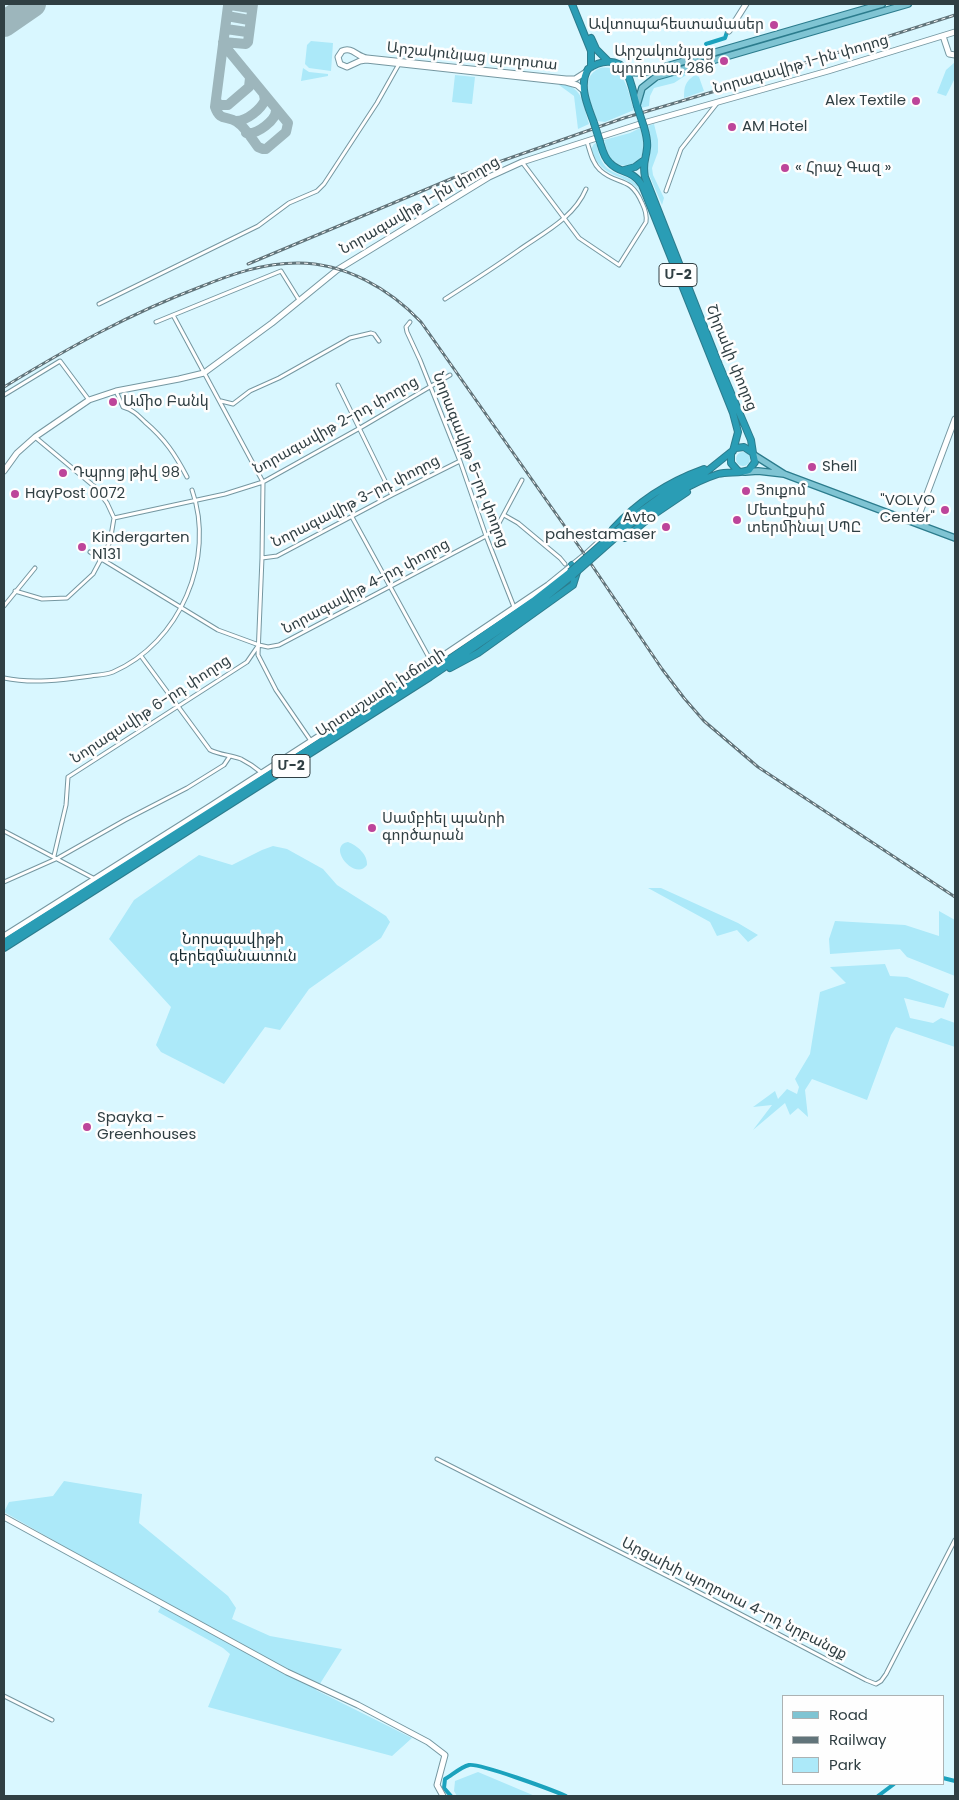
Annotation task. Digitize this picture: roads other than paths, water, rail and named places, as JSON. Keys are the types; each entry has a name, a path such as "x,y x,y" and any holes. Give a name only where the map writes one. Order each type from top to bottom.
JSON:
{"highway":[{"name":"Շիրակի փողոց","path":"572,4 591,51 584,90 600,142 610,164 634,176 642,185 733,413 738,432 732,452"},
{"path":"577,4 593,44 608,61"},
{"path":"588,70 599,63 608,61 615,62 626,72"},
{"name":"Շիրակի փողոց","path":"626,72 648,139 648,149 643,161 645,175 660,217 751,440 754,454"},
{"path":"624,170 635,167 643,161"},
{"name":"Արտաշատի խճուղի","path":"4,948 430,677 535,606 631,521 666,493 719,463 738,447 744,447 754,454"},
{"path":"732,452 731,465 742,471 753,466 754,454"},
{"path":"713,476 661,509 625,538 613,529 634,507 656,491 719,463"},
{"name":"Արտաշատի խճուղի","path":"631,521 671,496 713,476 742,471"},
{"path":"430,677 464,662 478,653 573,585 577,572 572,565"},
{"name":"Արտաշատի խճուղի","path":"4,942 428,672 572,574"}],"main road":[{"path":"626,72 643,72 882,4"},
{"path":"638,107 642,88 656,77 908,4"},
{"name":"Արտաշատի խճուղի","path":"754,454 784,474 955,538"},
{"name":"Արտաշատի խճուղի","path":"742,471 784,474"}],"street":[{"path":"729,31 746,4"},
{"name":"Նորագավիթ 1-ին փողոց","path":"4,471 17,453 35,437 89,400 116,391 204,373 337,270 489,177 522,162 719,101 828,71 955,32"},
{"path":"943,36 949,54 955,55"},
{"path":"346,49 352,50 356,54 355,64 350,67 344,67 340,64 338,57 342,51 346,49"},
{"name":"Արշակունյաց պողոտա","path":"356,54 365,58 399,63 566,82 577,85 584,90"},
{"name":"Արշակունյաց պողոտա","path":"355,64 366,60 571,79 580,77 588,70"},
{"path":"99,304 258,226 289,203 317,191 324,184 377,102 399,63"},
{"path":"666,191 681,150 719,101"},
{"path":"522,162 579,238 619,265 646,222 646,214 634,188 630,184 605,174 598,167 587,142"},
{"path":"445,298 473,282 564,219 582,199 586,190"},
{"path":"156,322 281,271 299,300"},
{"path":"173,315 263,482 258,655 276,690 311,741"},
{"name":"Նորագավիթ 5-րդ փողոց","path":"410,322 406,327 406,332 460,461 514,608"},
{"path":"220,401 234,404 250,391 279,378 350,338 368,332 374,334 378,341"},
{"path":"4,395 60,361 89,400"},
{"name":"Նորագավիթ 2-րդ փողոց","path":"114,518 225,494 263,482 450,375"},
{"path":"338,385 392,495"},
{"path":"116,391 123,407 131,409 159,434 170,447 188,477"},
{"path":"916,523 955,419"},
{"path":"15,591 42,599 67,598 93,574 110,542 114,518 107,503 95,487 35,437"},
{"name":"Նորագավիթ 3-րդ փողոց","path":"262,558 277,556 460,461"},
{"name":"Նորագավիթ 4-րդ փողոց","path":"90,552 218,630 258,646 279,645 486,536 494,530 522,480"},
{"path":"4,678 51,680 111,673 141,656 168,628 181,608 196,572 199,548 199,519 192,490"},
{"path":"504,514 518,523 565,564"},
{"path":"352,517 432,663"},
{"name":"Արտաշատի խճուղի","path":"4,936 432,663 548,585 613,529"},
{"path":"4,606 35,568"},
{"name":"Նորագավիթ 6-րդ փողոց","path":"56,857 66,805 68,776 247,662 258,646"},
{"path":"141,656 210,750 251,764 262,773"},
{"path":"4,882 56,857 214,772 224,765 230,756"},
{"path":"4,831 95,879"},
{"name":"Արցախի պողոտա 4-րդ նրբանցք","path":"436,1459 876,1684 886,1674 955,1540"},
{"path":"4,1517 279,1668 358,1705 428,1742 445,1755 438,1785 443,1796"},
{"path":"4,1696 52,1720"}],"waterway":[{"path":"706,44 725,38 728,29"},
{"path":"451,1796 444,1788 445,1779 469,1765 501,1772 566,1796"},
{"path":"944,1778 955,1781"},
{"path":"878,1796 893,1785"}],"railway":[{"path":"248,264 453,178 624,118 736,85 955,15"},
{"path":"4,387 75,345 124,320 174,297 248,270 285,263 316,264 366,280 395,299 421,322 585,555 662,669 704,721 758,767 955,897"}],"place":[{"name":"Ավտոպահեստամասեր","path":"774,25"},
{"name":"Արշակունյաց պողոտա, 286","path":"724,61"},
{"name":"Alex Textile","path":"916,101"},
{"name":"AM Hotel","path":"732,127"},
{"name":"« Հրաչ Գազ »","path":"785,168"},
{"name":"Ամիօ Բանկ","path":"113,402"},
{"name":"Shell","path":"812,467"},
{"name":"Դպրոց թիվ 98","path":"63,473"},
{"name":"Յուքոմ","path":"746,491"},
{"name":"HayPost 0072","path":"15,494"},
{"name":"\"VOLVO Center\"","path":"945,510"},
{"name":"Մետէքսիմ տերմինալ ՍՊԸ","path":"737,520"},
{"name":"Avto pahestamaser","path":"666,527"},
{"name":"Kindergarten N131","path":"82,547"},
{"name":"Սամբիել պանրի գործարան","path":"372,828"},
{"name":"Spayka - Greenhouses","path":"87,1127"}],"park label":[{"name":"Նորագավիթի գերեզմանատուն","path":"233,948"}]}
